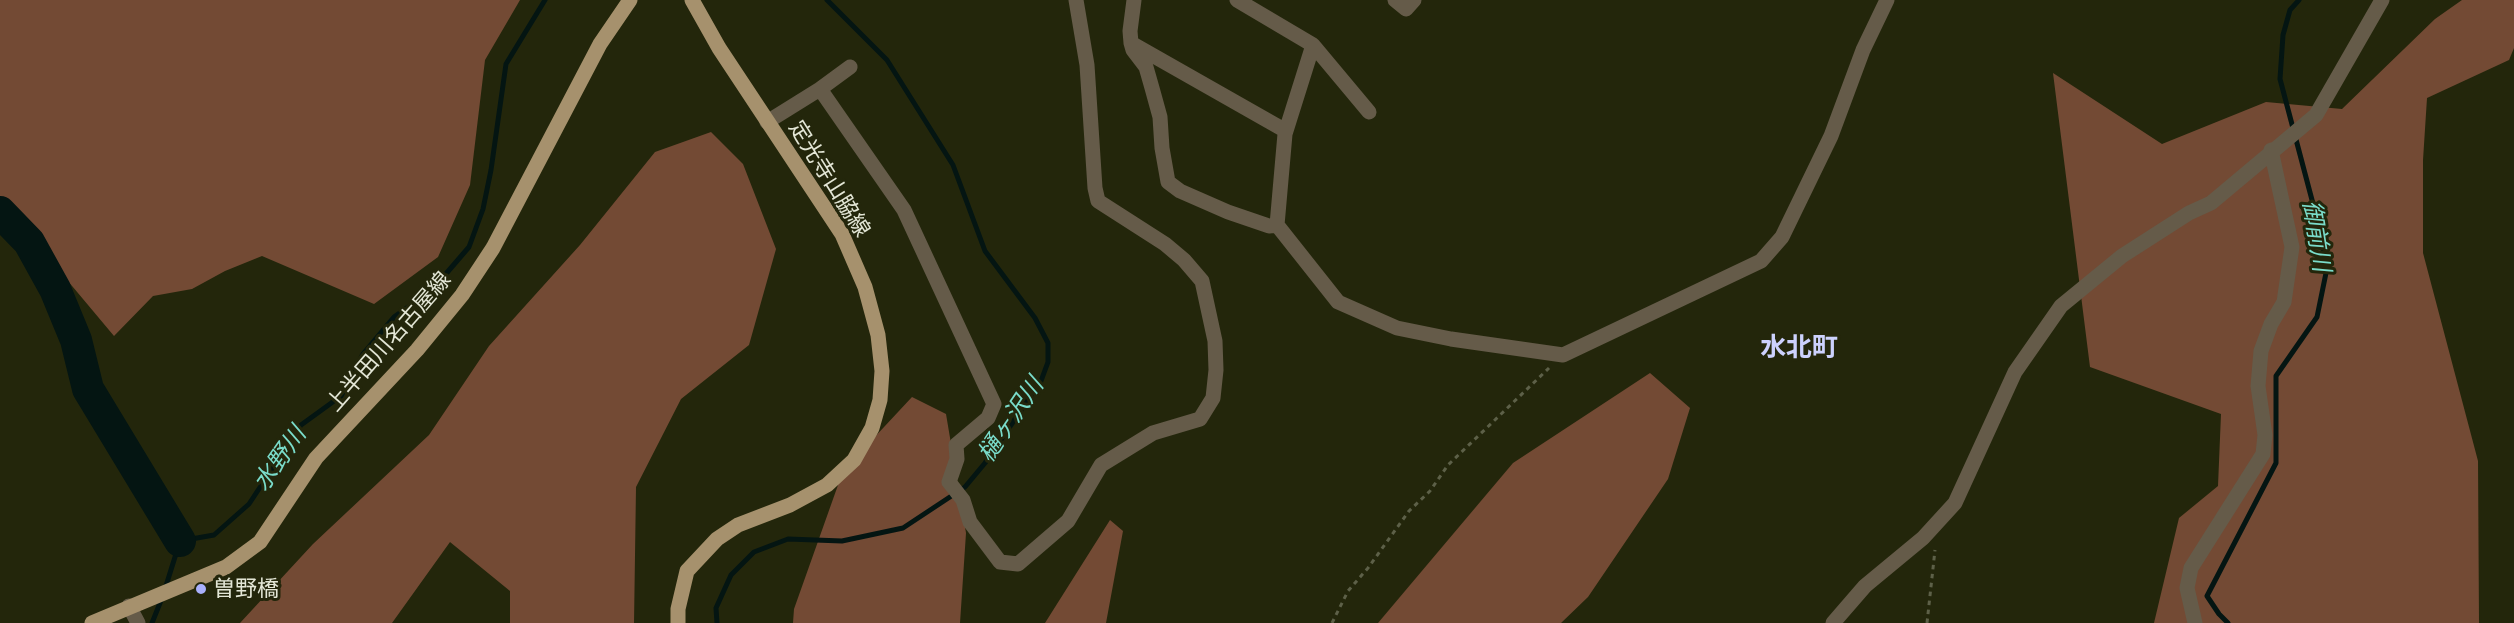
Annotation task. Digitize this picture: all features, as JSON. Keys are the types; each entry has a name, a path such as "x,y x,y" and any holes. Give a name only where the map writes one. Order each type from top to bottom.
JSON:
{"main road":[{"name":"上半田川名古屋線","path":"92,623 226,567 260,542 316,458 417,350 462,295 493,248 600,44 630,0"},
{"name":"定光寺山脇線","path":"678,623 678,609 687,571 717,539 738,525 790,505 827,485 854,460 872,428 880,400 882,371 878,335 865,287 842,234 719,48 692,0"}],"street":[{"path":"820,89 904,210 994,404 988,418 956,446 957,459 950,482 963,500 970,522 1000,562 1018,564 1068,521 1101,465 1153,433 1200,420 1213,398 1216,370 1215,341 1202,281 1166,244 1098,201 1095,188 1087,65 1076,0"},
{"path":"1134,0 1130,31 1131,43 1133,50 1146,67 1160,117 1162,148 1168,182 1180,191 1228,212 1269,226 1277,225"},
{"path":"1237,0 1313,45 1369,112"},
{"path":"1395,0 1406,9 1414,0"},
{"path":"1313,45 1286,131 1277,225 1338,302 1397,328 1451,339 1563,355 1761,261 1782,237 1831,136 1863,50 1887,0"},
{"path":"1833,623 1864,586 1937,524 1955,503 2015,372 2061,306 2122,256 2189,213 2211,203 2271,150 2316,115 2382,0"},
{"path":"1131,43 1286,131"},
{"path":"767,122 850,67"},
{"path":"2195,623 2187,588 2191,568 2263,454 2265,435 2258,386 2261,351 2271,324 2284,302 2292,246 2271,150"},
{"path":"129,606 138,623"}],"path":[{"path":"1332,623 1348,591 1368,568 1409,511 1430,490 1448,465 1563,355"},
{"path":"1927,623 1937,524"}],"shaded area":[{"path":"0,0 520,0 485,60 470,185 438,257 374,304 262,256 225,271 192,289 153,296 114,336 0,200"},
{"path":"2462,0 2514,0 2514,48 2509,60 2427,98 2423,160 2423,253 2478,461 2479,623 2154,623 2179,518 2218,486 2221,414 2090,367 2053,73 2162,144 2266,102 2342,109 2435,19"},
{"path":"711,132 743,164 776,249 749,345 681,399 636,487 634,623 510,623 510,591 450,542 392,623 240,623 313,544 429,435 489,346 580,245 655,152"},
{"path":"1650,373 1690,408 1668,479 1588,597 1561,623 1378,623 1513,463"},
{"path":"912,397 946,414 966,533 960,623 793,623 794,609 843,471"},
{"path":"1110,520 1123,531 1106,623 1045,623"}],"waterway":[{"name":"水野川","path":"165,589 180,541 214,535 249,504 301,425 341,396 363,354 394,317 432,290 469,247 483,209 491,170 506,64 545,0"},
{"name":"樋ヶ沢川","path":"717,623 716,608 731,575 754,552 788,539 842,541 903,528 965,487 985,463 1041,381 1048,362 1048,343 1035,318 985,251 953,165 887,60 827,0"},
{"name":"御前川","path":"2228,623 2207,596 2276,463 2276,376 2317,317 2326,273 2321,234 2280,79 2283,35 2290,10 2299,0"},
{"name":"水野川","path":"0,212 29,242 55,289 76,340 88,389 180,541"},
{"path":"152,623 162,598"}],"place":[{"name":"曽野橋","path":"201,589"}],"district":[{"name":"水北町","path":"1799,348"}]}
